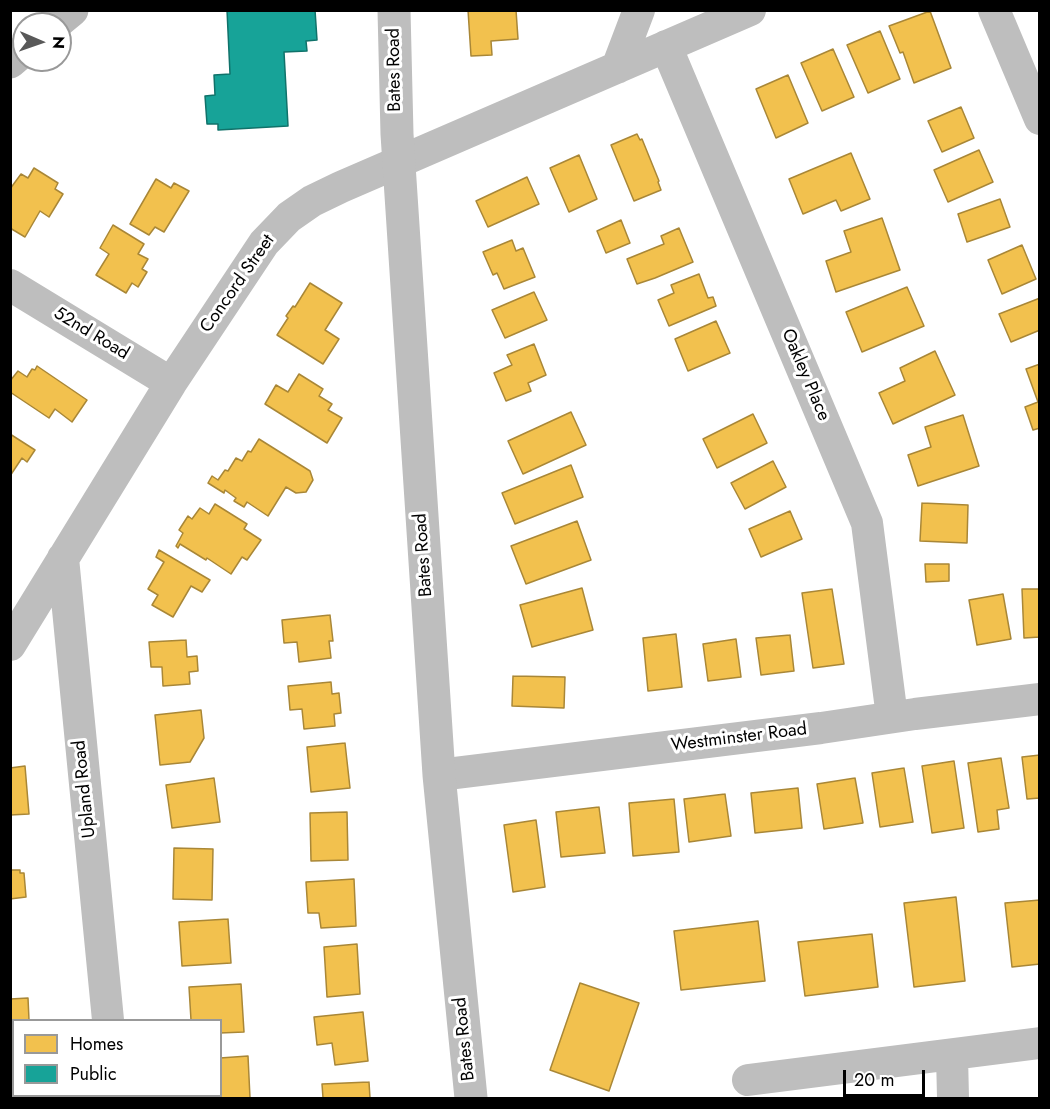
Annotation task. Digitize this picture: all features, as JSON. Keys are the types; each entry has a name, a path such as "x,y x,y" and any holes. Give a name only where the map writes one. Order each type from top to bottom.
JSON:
{"street":[{"name":"Bates Road","path":"394,10 398,163 439,776 471,1098"},
{"path":"617,68 639,10"},
{"path":"994,10 1040,119"},
{"name":"Concord Street","path":"10,645 171,383 264,243 289,217 312,201 617,68 734,12"},
{"name":"Oakley Place","path":"666,46 867,523 892,717"},
{"name":"52nd Road","path":"10,285 171,383"},
{"name":"Upland Road","path":"63,558 108,1019"},
{"name":"Westminster Road","path":"439,776 1040,699"},
{"path":"748,1080 1040,1043"},
{"path":"952,1054 953,1098"}],"building: Homes":[{"path":"468,10 516,10 518,39 491,41 492,55 471,56"},
{"path":"930,11 951,68 914,83 903,52 900,53 889,26"},
{"path":"880,31 900,79 868,93 847,45"},
{"path":"833,49 854,97 822,111 801,63"},
{"path":"788,75 808,123 776,138 756,89"},
{"path":"961,107 974,138 942,152 928,121"},
{"path":"637,134 640,140 642,139 661,190 634,201 611,145"},
{"path":"979,150 993,182 948,202 934,170"},
{"path":"851,153 870,199 841,211 836,200 803,214 789,179"},
{"path":"579,155 597,199 569,212 550,168"},
{"path":"34,168 58,183 55,189 63,194 49,217 40,211 25,237 10,228 10,189 21,174 28,178"},
{"path":"527,177 539,204 488,227 476,201"},
{"path":"156,179 171,188 174,183 189,191 164,232 155,227 149,235 130,224"},
{"path":"1000,199 1010,227 967,242 958,214"},
{"path":"882,218 900,270 836,292 826,261 851,252 844,231"},
{"path":"621,220 630,243 606,253 597,231"},
{"path":"113,225 144,244 138,254 148,259 142,269 147,272 138,287 132,283 126,293 96,275 109,254 100,248"},
{"path":"679,228 693,262 637,284 627,259 664,244 661,236"},
{"path":"512,240 516,251 523,248 535,277 504,289 497,273 493,275 483,252"},
{"path":"1022,245 1036,279 1002,294 988,260"},
{"path":"699,274 708,298 713,297 716,306 669,326 658,300 674,293 671,285"},
{"path":"310,283 342,303 325,330 339,339 323,364 277,335 288,318 286,316 293,306 295,307"},
{"path":"907,287 924,326 862,352 846,312"},
{"path":"534,292 547,320 505,338 492,310"},
{"path":"1040,298 1040,330 1011,342 999,314"},
{"path":"716,321 730,353 688,371 675,339"},
{"path":"534,344 546,375 528,383 531,391 506,401 494,373 512,365 507,355"},
{"path":"935,351 955,395 893,424 879,393 905,381 900,368"},
{"path":"1040,364 1040,428 1033,430 1025,407 1038,402 1026,369"},
{"path":"37,366 87,400 72,422 55,409 49,418 10,392 10,381 18,371 27,377"},
{"path":"299,374 323,389 319,396 332,404 328,410 342,418 327,443 265,404 276,385 288,392"},
{"path":"571,412 586,445 523,474 508,441"},
{"path":"753,414 767,443 717,468 703,439"},
{"path":"963,415 979,466 918,486 908,455 931,447 925,427"},
{"path":"10,434 35,450 27,462 22,458 10,476"},
{"path":"259,439 310,471 313,480 306,492 296,493 286,487 268,516 247,502 244,507 234,501 236,498 225,490 224,493 208,483 212,476 218,480 225,470 228,471 236,458 242,461"},
{"path":"773,461 786,487 745,509 731,483"},
{"path":"571,465 583,497 515,524 502,493"},
{"path":"922,503 968,505 967,543 920,541"},
{"path":"215,504 247,524 244,529 261,540 247,560 242,557 231,574 180,544 178,548 176,546 183,533 179,530 188,516 192,519 200,508 209,514"},
{"path":"790,511 802,539 761,557 749,529"},
{"path":"577,521 591,560 526,584 511,546"},
{"path":"159,550 210,580 202,592 191,586 173,617 152,605 158,595 148,589 164,562 156,557"},
{"path":"925,564 949,564 949,581 926,582"},
{"path":"582,588 593,630 532,647 520,605"},
{"path":"832,589 844,664 813,668 802,593"},
{"path":"1022,589 1040,589 1040,637 1024,638"},
{"path":"1003,594 1011,639 977,645 969,600"},
{"path":"330,615 333,641 329,641 331,658 299,662 297,642 284,643 282,620"},
{"path":"676,634 682,687 648,691 643,638"},
{"path":"790,635 794,671 761,675 756,638"},
{"path":"736,639 741,677 708,681 703,644"},
{"path":"186,640 187,657 197,656 198,671 189,672 190,684 163,686 162,667 151,667 149,642"},
{"path":"513,676 565,677 564,708 512,706"},
{"path":"331,682 332,694 339,693 341,713 334,714 335,726 304,729 302,709 290,710 288,686"},
{"path":"201,710 204,738 190,762 160,765 155,715"},
{"path":"345,743 350,788 311,792 307,747"},
{"path":"1040,755 1040,798 1027,799 1022,757"},
{"path":"1001,758 1009,808 997,810 999,829 978,832 968,763"},
{"path":"954,761 964,828 932,833 922,766"},
{"path":"25,766 29,814 10,815 10,768"},
{"path":"904,768 913,822 880,827 872,773"},
{"path":"214,778 220,822 172,828 166,785"},
{"path":"855,778 863,823 824,829 817,784"},
{"path":"798,788 802,828 755,833 751,793"},
{"path":"725,794 731,836 689,842 684,799"},
{"path":"674,799 679,852 633,856 629,803"},
{"path":"599,807 605,853 561,857 556,812"},
{"path":"347,812 348,860 311,861 310,813"},
{"path":"536,820 545,887 513,892 504,825"},
{"path":"174,848 213,849 212,900 173,899"},
{"path":"10,870 20,870 20,873 24,873 26,897 10,899"},
{"path":"354,879 356,926 321,928 319,913 308,913 306,882"},
{"path":"956,897 965,981 914,987 904,903"},
{"path":"1040,900 1040,964 1012,967 1005,903"},
{"path":"228,919 231,963 182,966 179,922"},
{"path":"758,921 765,981 681,990 674,931"},
{"path":"872,934 878,987 805,996 798,942"},
{"path":"357,944 360,994 327,997 324,947"},
{"path":"580,983 639,1003 609,1091 550,1070"},
{"path":"241,984 244,1032 222,1033 222,1019 191,1019 189,987"},
{"path":"28,998 29,1019 12,1019 12,1041 10,1041 10,999"},
{"path":"363,1012 368,1061 335,1065 332,1043 317,1045 314,1017"},
{"path":"248,1056 250,1098 196,1098 222,1097 222,1058"},
{"path":"10,1063 12,1063 12,1097 36,1098 10,1098"},
{"path":"369,1082 370,1098 323,1098 322,1084"}],"building: Public":[{"path":"227,10 315,10 317,40 306,41 307,51 284,52 288,126 218,130 218,124 207,124 205,96 215,95 214,75 230,74"}]}
